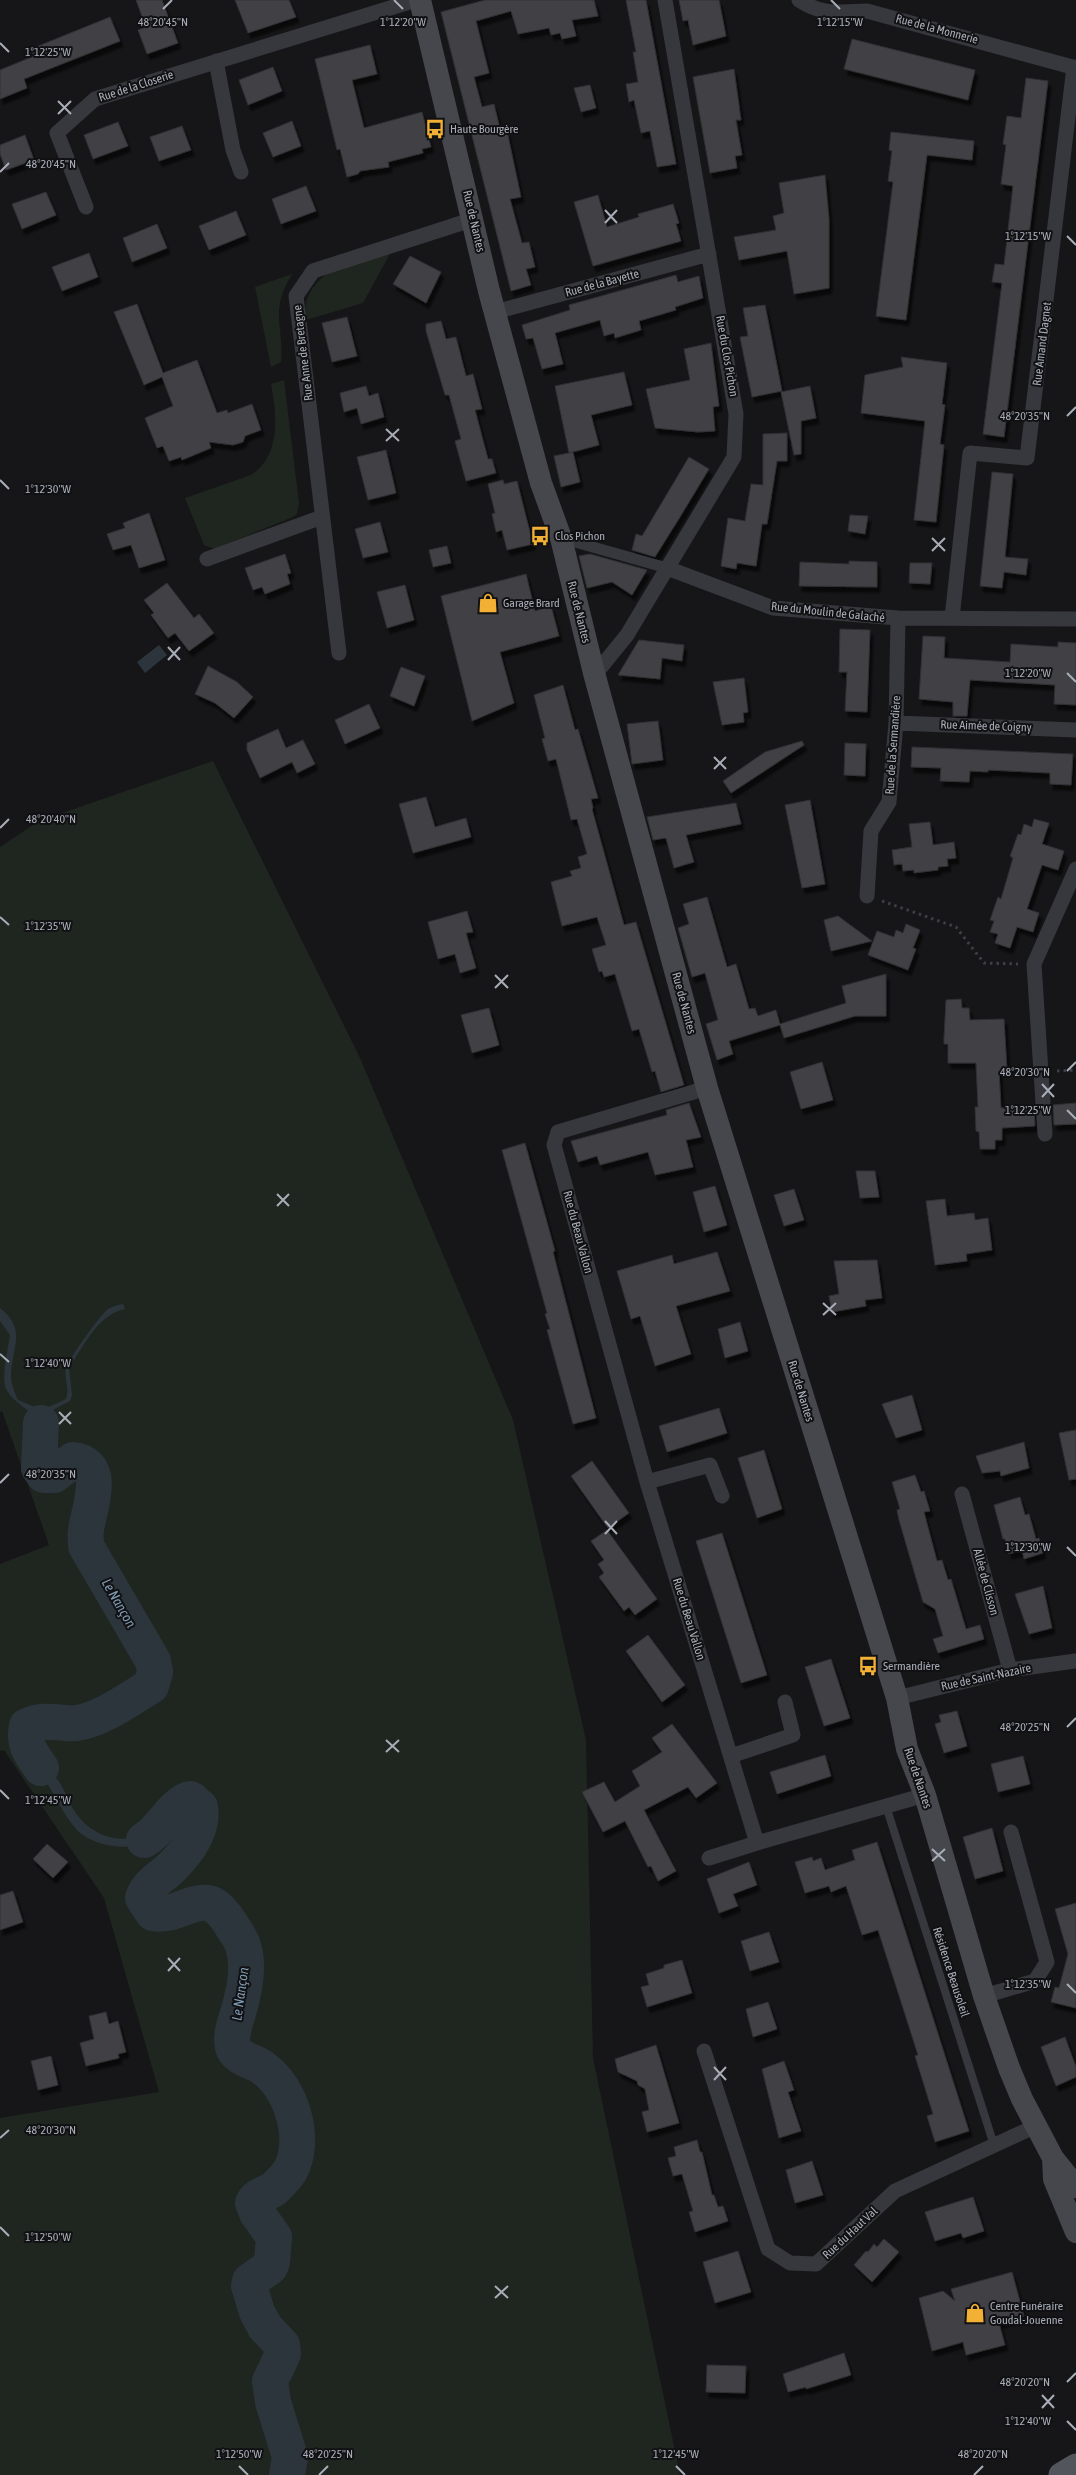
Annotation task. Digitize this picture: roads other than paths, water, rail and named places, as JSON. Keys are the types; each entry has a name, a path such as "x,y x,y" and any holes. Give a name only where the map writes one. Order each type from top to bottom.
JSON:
{"main road":[{"name":"Rue de Nantes","path":"418,0 474,220 495,312 541,483 561,538 594,673 707,1088 896,1698 907,1749 924,1794 984,1996 1009,2068 1036,2126 1053,2158 1076,2188"},
{"name":"Rue de Nantes","path":"1053,2158 1054,2179 1076,2232"},
{"path":"1061,2475 1076,2466"}],"street":[{"name":"Rue de la Closerie","path":"86,207 57,133 95,99 418,0"},
{"name":"Rue du Clos Pichon","path":"594,673 627,635 734,457 736,414 665,0"},
{"name":"Rue de la Monnerie","path":"799,0 814,10 837,13 867,11 1075,68"},
{"path":"216,61 233,150 241,172"},
{"name":"Rue Amand Dagnet","path":"952,618 970,453 1027,458 1075,68"},
{"name":"Rue Anne de Bretagne","path":"339,653 296,296 313,271 474,220"},
{"name":"Rue de la Bayette","path":"495,312 709,254"},
{"path":"207,558 322,517"},
{"name":"Rue du Moulin de Galaché","path":"561,538 667,568 773,608 898,618 1076,620"},
{"name":"Rue de la Sermandière","path":"867,896 871,831 889,802 896,723 898,618"},
{"name":"Rue Aimée de Coigny","path":"896,723 1076,730"},
{"path":"1045,1134 1034,964 1076,869"},
{"name":"Rue du Beau Vallon","path":"707,1088 558,1132 554,1145 647,1482 757,1843"},
{"path":"647,1482 710,1465 722,1496"},
{"name":"Allée de Clisson","path":"962,1494 1010,1670"},
{"name":"Rue de Saint-Nazaire","path":"896,1698 1010,1670 1076,1661"},
{"path":"731,1756 793,1735 785,1702"},
{"path":"709,1858 924,1794"},
{"path":"984,1996 1035,1981 1047,1962 1011,1832"},
{"name":"Rue du Haut Val","path":"704,2051 768,2249 790,2263 816,2264 895,2191 1036,2126"}],"lane":[{"name":"Résidence Beausoleil","path":"886,1806 994,2145"}],"water":[{"path":"159,645 167,655 145,673 137,662"},
{"path":"123,1304 125,1309 107,1317 92,1332 69,1368 72,1395 70,1401 45,1414 41,1470 44,1474 50,1474 64,1458 72,1455 93,1464 101,1503 88,1550 161,1665 164,1675 158,1695 81,1738 36,1732 30,1737 30,1745 35,1756 60,1783 70,1804 79,1817 87,1826 107,1836 129,1839 152,1833 158,1825 165,1803 171,1793 186,1783 191,1782 202,1785 209,1794 211,1820 208,1834 201,1849 187,1869 151,1895 146,1905 159,1919 192,1896 203,1893 234,1926 250,1949 245,1970 253,1998 238,2042 237,2055 266,2060 272,2064 288,2088 311,2140 307,2175 274,2202 258,2209 283,2238 276,2278 252,2290 265,2323 289,2348 286,2359 278,2374 274,2391 287,2440 299,2472 298,2475 287,2475 290,2471 269,2399 267,2382 283,2354 261,2331 245,2286 270,2270 271,2237 248,2207 275,2189 289,2175 294,2164 295,2152 295,2137 292,2123 274,2084 266,2076 250,2066 232,2059 229,2045 243,1992 242,1948 214,1912 205,1906 159,1921 149,1920 138,1898 174,1868 190,1849 201,1828 198,1809 183,1800 160,1831 149,1841 142,1844 126,1847 98,1842 83,1835 72,1825 41,1773 26,1756 24,1750 24,1735 28,1725 67,1728 84,1726 150,1692 154,1676 150,1661 83,1551 83,1539 92,1501 92,1489 89,1479 82,1470 68,1463 51,1482 35,1478 39,1446 37,1422 6,1389 5,1370 10,1335 0,1321 0,1308 9,1316 16,1332 11,1377 12,1386 18,1400 42,1410 66,1399 66,1369 72,1357 104,1313 112,1307"}],"waterway":[{"name":"Le Nançon","path":"41,1423 39,1468 44,1475 54,1475 73,1460 84,1463 90,1470 94,1489 86,1532 86,1546 153,1661 155,1672 151,1686 116,1708 87,1721 77,1723 40,1722 27,1726 27,1744 41,1768"},
{"name":"Le Nançon","path":"144,1840 183,1802 190,1799 200,1807 200,1824 189,1847 172,1867 151,1884 143,1898 153,1913 168,1913 194,1904 208,1903 217,1908 228,1920 242,1943 246,1962 244,1988 232,2034 233,2047 238,2054 260,2066 273,2077 282,2088 294,2115 297,2145 290,2171 275,2188 257,2198 253,2203 257,2213 274,2237 270,2267 250,2281 249,2286 257,2312 265,2327 282,2345 283,2354 270,2381 273,2402 290,2457 287,2475"}],"place":[{"name":"Haute Bourgère","path":"435,129"},
{"name":"Clos Pichon","path":"540,536"},
{"name":"Garage Brard","path":"488,603"},
{"name":"Sermandière","path":"868,1666"},
{"name":"Centre Funéraire Goudal-Jouenne","path":"975,2313"}]}
